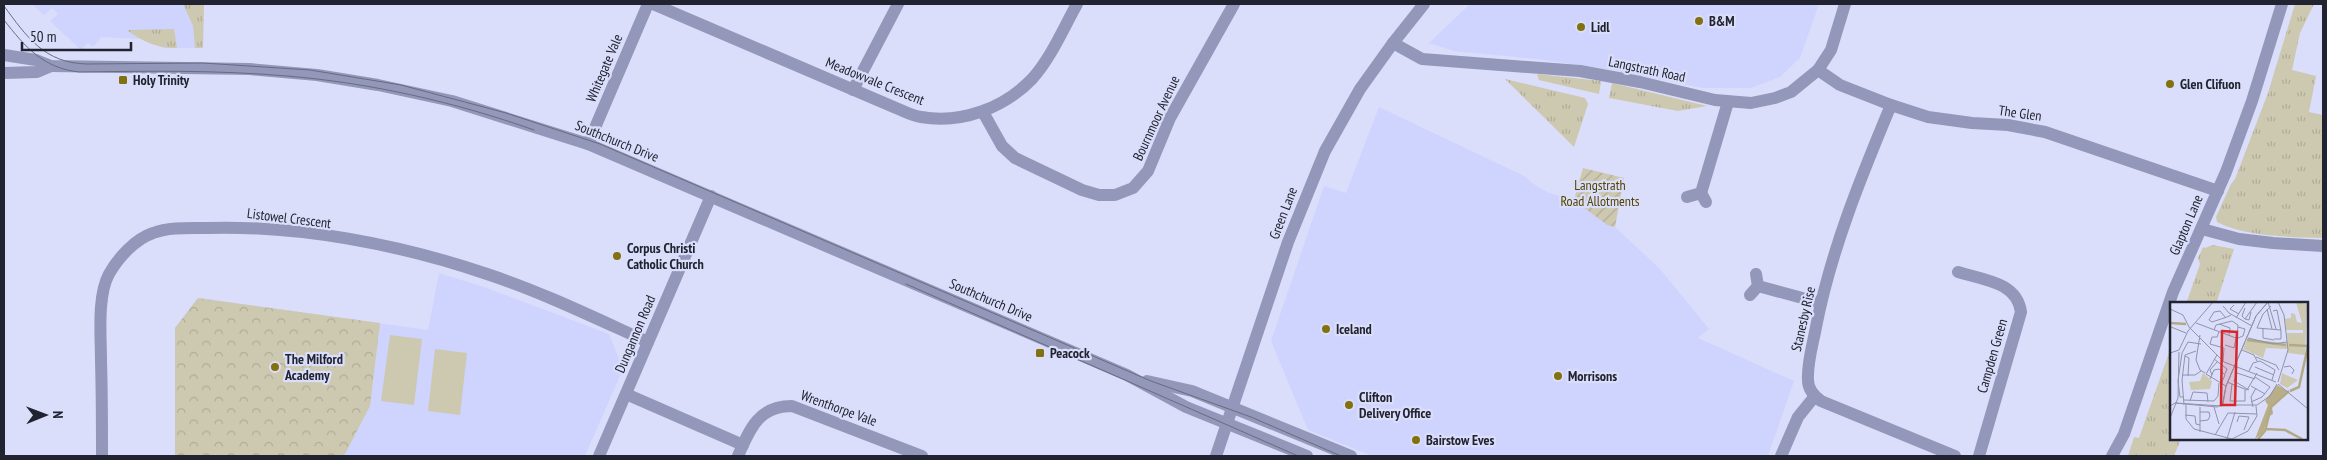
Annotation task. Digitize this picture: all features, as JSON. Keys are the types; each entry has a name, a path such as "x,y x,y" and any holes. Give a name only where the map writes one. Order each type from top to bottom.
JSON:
{"street":[{"name":"Whitegate Vale","path":"588,144 648,4"},
{"name":"Meadowvale Crescent","path":"653,4 920,117 951,118 984,112 1011,96 1032,78 1049,55 1077,4"},
{"path":"853,90 898,4"},
{"name":"Bournmoor Avenue","path":"984,112 1002,146 1015,158 1082,190 1099,195 1115,195 1133,188 1148,171 1170,118 1234,4"},
{"name":"Green Lane","path":"1216,456 1288,242 1325,151 1360,89 1424,4"},
{"name":"Langstrath Road","path":"1393,43 1422,59 1580,71 1640,82 1728,102 1751,103 1775,98 1791,92 1818,70 1831,50 1845,4"},
{"name":"Glapton Lane","path":"2170,302 2218,191 2252,102 2282,4"},
{"name":"Southchurch Drive","path":"4,55 36,60 51,66 249,69 317,75 378,85 452,101 588,144 1139,380 1186,407 1307,456"},
{"name":"Southchurch Drive","path":"4,73 37,72 51,66"},
{"name":"The Glen","path":"1818,70 1840,85 1928,117 1972,123 2008,125 2045,132 2218,191"},
{"path":"1687,197 1704,198 1728,102"},
{"name":"Stanesby Rise","path":"1815,396 1809,388 1808,372 1821,303 1844,224 1891,105"},
{"name":"Dungannon Road","path":"599,456 711,196"},
{"name":"Listowel Crescent","path":"102,456 101,328 104,289 109,274 133,246 144,237 165,230 233,227 291,231 405,251 505,280 648,342"},
{"path":"2202,228 2248,240 2323,246"},
{"name":"Campden Green","path":"1958,272 2008,288 2019,302 2020,312 1979,456"},
{"path":"1755,285 1821,303"},
{"name":"Glapton Lane","path":"2112,456 2124,434 2170,303"},
{"name":"Southchurch Drive","path":"1139,380 1178,386 1351,456"},
{"path":"626,394 741,451"},
{"path":"1781,456 1798,417 1815,396 1827,404 1956,456"},
{"name":"Wrenthorpe Vale","path":"741,451 762,414 771,408 792,406 922,456"}],"shaded area":[{"path":"32,4 183,4 193,26 195,48 163,48 143,39 101,37 93,47 88,43 81,50 50,21 58,14 52,8 44,15"},
{"path":"1470,4 1819,4 1800,58 1780,77 1751,88 1703,88 1607,69 1536,59 1454,51 1429,43"},
{"path":"1379,107 1526,177 1549,193 1574,200 1607,224 1615,227 1660,269 1709,329 1698,338 1794,381 1768,456 1372,456 1308,430 1271,341 1324,186 1346,193"},
{"path":"439,273 484,287 609,334 623,369 585,456 175,456 175,328 198,298 428,330"}],"green space":[{"path":"183,4 204,4 203,48 195,48 193,26"},
{"path":"2295,4 2314,4 2300,33 2292,70 2316,76 2309,112 2323,115 2323,238 2241,231 2217,222 2216,217 2235,179 2268,93"},
{"path":"174,29 177,48 150,44 127,30"},
{"path":"1537,74 1601,81 1599,94 1539,80"},
{"path":"1505,79 1585,98 1588,104 1574,147"},
{"path":"1612,83 1707,106 1678,111 1609,98"},
{"name":"Langstrath Road Allotments","path":"1583,168 1624,178 1615,227 1607,225 1574,200"},
{"path":"2213,245 2234,249 2217,302 2187,302 2200,264 2198,258 2203,247"},
{"name":"The Milford Academy","path":"198,298 380,323 370,406 344,456 175,456 175,328"},
{"path":"390,335 422,339 414,405 381,401"},
{"path":"435,349 467,353 460,415 428,411"},
{"path":"2170,350 2170,440 2181,440 2174,456 2128,456 2134,437 2139,438"}],"tram line":[{"path":"4,6 29,38 59,59 87,64 203,63 310,70 401,85 506,113 600,144 1151,381 1251,417 1341,456"},
{"path":"4,20 36,55 66,70 79,72 235,73 287,76 350,83 443,102 534,130"},
{"path":"906,284 1298,456"}],"place":[{"name":"B&M","path":"1699,21"},
{"name":"Lidl","path":"1581,27"},
{"name":"Holy Trinity","path":"123,80"},
{"name":"Glen Clifuon","path":"2170,84"},
{"name":"Corpus Christi Catholic Church","path":"617,256"},
{"name":"Iceland","path":"1326,329"},
{"name":"Peacock","path":"1040,353"},
{"name":"The Milford Academy","path":"275,367"},
{"name":"Morrisons","path":"1558,376"},
{"name":"Clifton Delivery Office","path":"1349,405"},
{"name":"Bairstow Eves","path":"1416,440"}]}
